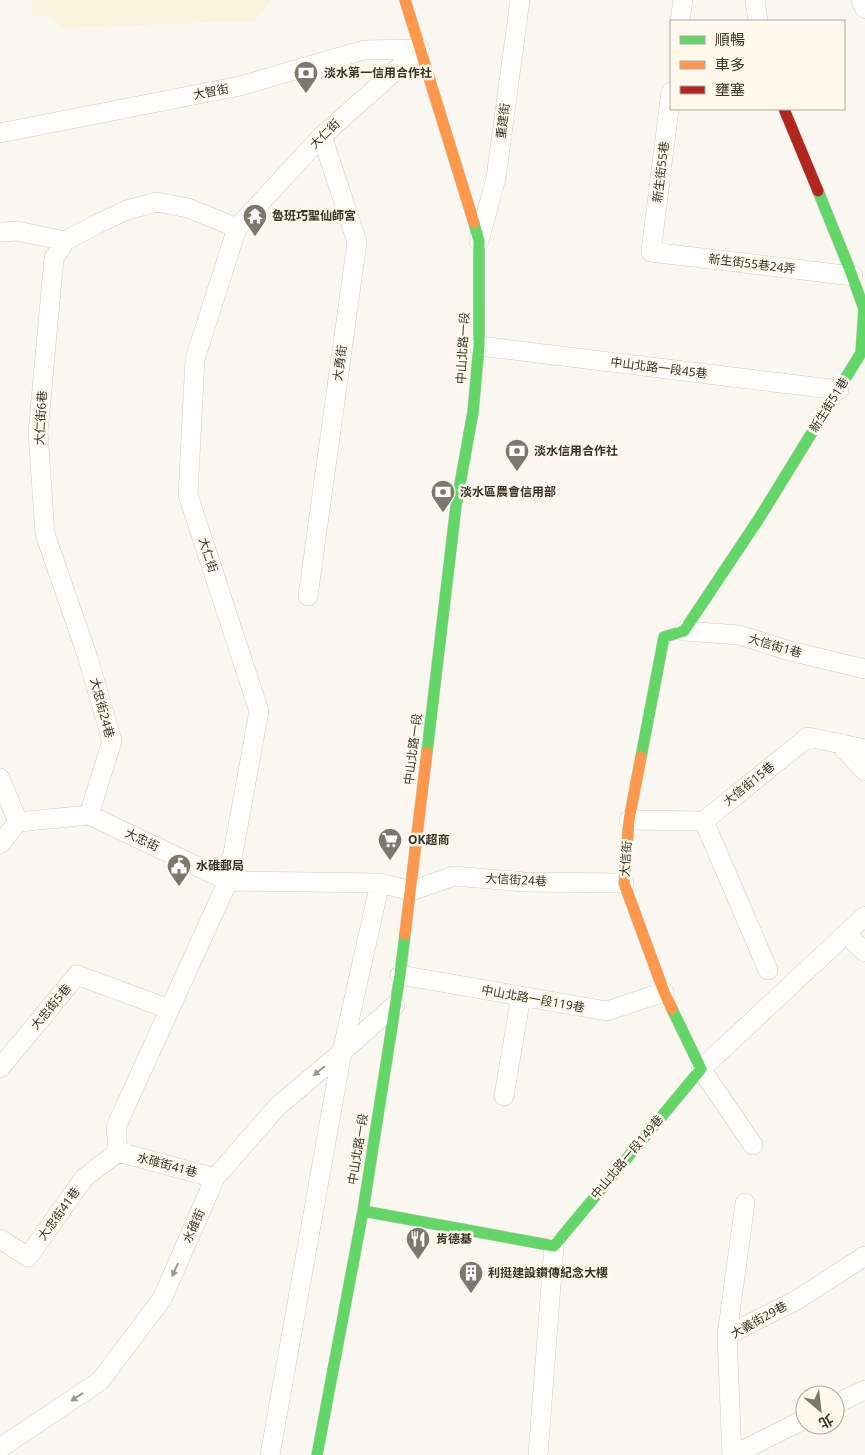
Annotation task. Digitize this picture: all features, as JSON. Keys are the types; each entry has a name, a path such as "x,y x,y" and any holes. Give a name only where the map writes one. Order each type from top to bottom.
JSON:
{"street":[{"name":"中山北路一段","path":"317,1455 363,1211 400,975 456,506 473,412 479,346 479,241 405,0"},
{"name":"重建街","path":"479,241 496,178 520,0"},
{"path":"680,20 683,0"},
{"path":"755,0 758,20"},
{"path":"861,0 865,10"},
{"name":"大智街","path":"0,133 240,86 364,50 420,49"},
{"name":"大仁街","path":"228,881 259,711 188,495 195,359 237,228 322,136 420,49"},
{"name":"新生街55巷","path":"651,252 670,100"},
{"name":"新生街51巷","path":"684,631 760,517 863,354 864,309 853,276 784,110"},
{"name":"大勇街","path":"308,596 357,242 322,136"},
{"path":"0,232 17,231 65,240 128,210 157,202 188,208 237,228"},
{"name":"大仁街6巷","path":"65,240 54,258 38,433 45,534 88,658"},
{"name":"新生街55巷24弄","path":"651,252 853,276"},
{"name":"中山北路一段45巷","path":"479,346 839,390"},
{"name":"大信街","path":"684,631 664,636 628,820 624,883 664,992 701,1069 753,1145"},
{"name":"大信街1巷","path":"684,631 739,635 790,651 865,669"},
{"name":"大忠街24巷","path":"88,658 112,741 89,815"},
{"name":"大信街15巷","path":"704,821 808,737 865,749"},
{"path":"838,743 865,771"},
{"path":"0,778 18,822"},
{"path":"0,844 18,822 89,815"},
{"name":"大忠街","path":"89,815 228,881 380,882 411,892"},
{"path":"628,820 704,821 768,970"},
{"name":"大信街24巷","path":"411,892 454,876 524,882 624,883"},
{"path":"118,1152 116,1127 228,881"},
{"path":"270,1455 342,1052 380,882"},
{"path":"701,1069 865,916"},
{"path":"846,934 865,952"},
{"name":"大忠街5巷","path":"0,1068 77,975 169,1009"},
{"name":"中山北路一段119巷","path":"400,975 607,1011 664,992"},
{"path":"504,1096 520,996"},
{"name":"水碓街","path":"2,1442 100,1381 162,1298 215,1178 278,1106 395,1004"},
{"name":"中山北路一段149巷","path":"554,1246 701,1069"},
{"name":"水碓街41巷","path":"118,1152 215,1178"},
{"name":"大忠街41巷","path":"0,1239 28,1257 84,1178 118,1152"},
{"path":"727,1334 745,1203"},
{"path":"363,1211 554,1246 538,1455"},
{"name":"大義街29巷","path":"733,1455 727,1334 795,1301 865,1256"},
{"path":"845,1399 865,1390"},
{"path":"733,1455 795,1424"}],"shaded area":[{"path":"31,0 271,0 255,21 61,28 52,17 33,16"}],"traffic: fast":[{"path":"641,757 664,637 684,631 760,517 861,353 864,309 818,191"},
{"path":"427,752 456,506 473,412 479,346 479,241 474,223"},
{"path":"317,1455 363,1211 405,934"},
{"path":"363,1211 554,1246 701,1069 672,1009"}],"traffic: slow":[{"path":"405,0 474,223"},
{"path":"405,934 427,752"},
{"path":"641,757 629,820 624,883 672,1009"}],"traffic: jam":[{"path":"784,110 818,191"}],"place":[{"name":"淡水第一信用合作社","path":"306,94"},
{"name":"魯班巧聖仙師宮","path":"255,237"},
{"name":"淡水信用合作社","path":"517,472"},
{"name":"淡水區農會信用部","path":"443,513"},
{"name":"OK超商","path":"390,861"},
{"name":"水碓郵局","path":"179,887"},
{"name":"肯德基","path":"418,1260"},
{"name":"利挺建設鑽傳紀念大樓","path":"471,1294"}]}
